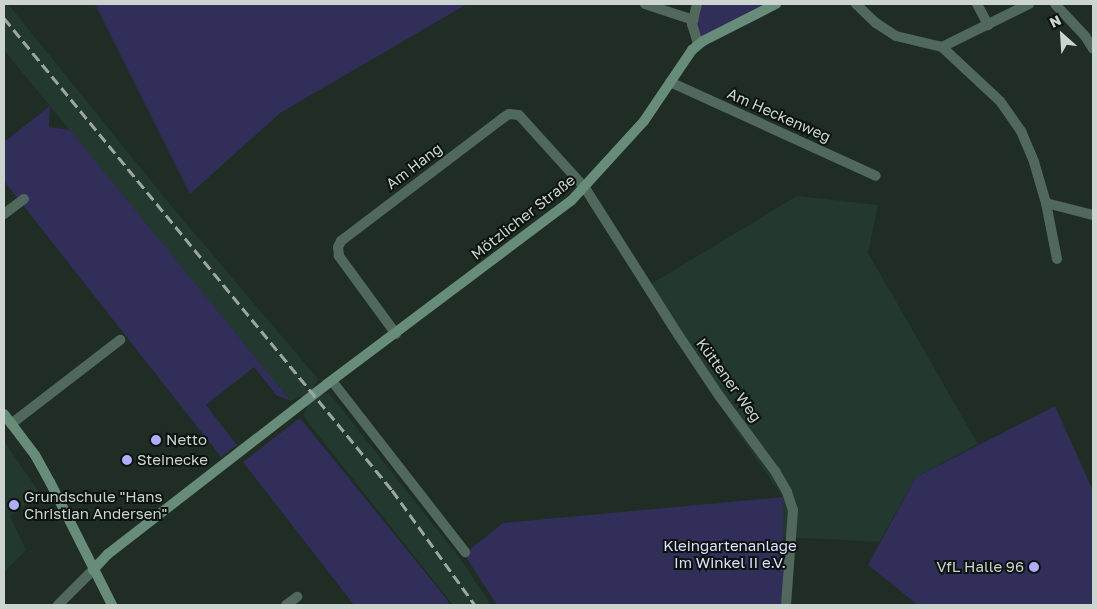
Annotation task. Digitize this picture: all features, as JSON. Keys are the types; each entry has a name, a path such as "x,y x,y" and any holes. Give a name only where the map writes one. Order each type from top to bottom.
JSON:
{"street":[{"path":"646,4 693,20"},
{"path":"697,4 693,20 698,44 776,4"},
{"path":"856,4 876,23 896,36 942,47 1000,101 1021,131 1034,162 1046,203 1057,259"},
{"path":"977,4 988,25"},
{"path":"942,47 1029,4"},
{"path":"1055,4 1085,36 1093,49"},
{"name":"Mötzlicher Straße","path":"58,605 108,554 332,381 572,201 644,121 687,55 698,44"},
{"name":"Am Heckenweg","path":"670,82 876,176"},
{"name":"Am Hang","path":"396,334 338,256 338,247 341,241 356,229 509,114 519,115 525,119 585,188"},
{"name":"Küttener Weg","path":"585,188 679,336 720,397 775,471 787,492 793,510 786,605"},
{"path":"4,214 24,199"},
{"path":"1046,203 1093,215"},
{"path":"11,424 120,340"},
{"path":"332,381 465,552"},
{"path":"4,414 35,456 50,482 112,605"},
{"path":"286,605 297,597"}],"shaded area":[{"path":"4,4 8,4 173,208 318,379 314,386 321,395 329,393 459,557 491,605 453,605 303,416 308,405 301,396 291,401 4,50"},
{"path":"797,196 878,205 868,253 978,444 916,477 879,542 783,537 783,497 734,427 651,284"},
{"name":"Grundschule \"Hans Christian Andersen\"","path":"4,441 40,494 10,516 26,550 4,572"}],"green space":[{"path":"95,4 467,4 280,113 190,194"},
{"path":"700,4 767,4 700,38 696,23"},
{"path":"50,106 49,127 70,130 291,401 277,396 254,367 212,400 206,405 237,445 221,457 4,181 4,142"},
{"path":"1055,406 1093,491 1093,605 918,605 868,565 916,477"},
{"path":"300,418 450,605 354,605 243,462"},
{"name":"Kleingartenanlage Im Winkel II e.V.","path":"783,497 783,605 497,605 464,554 503,523"}],"railway":[{"path":"4,18 392,490 475,605"}],"place":[{"name":"Netto","path":"156,440"},
{"name":"Steinecke","path":"127,460"},
{"name":"Grundschule \"Hans Christian Andersen\"","path":"14,505"},
{"name":"VfL Halle 96","path":"1034,567"}]}
